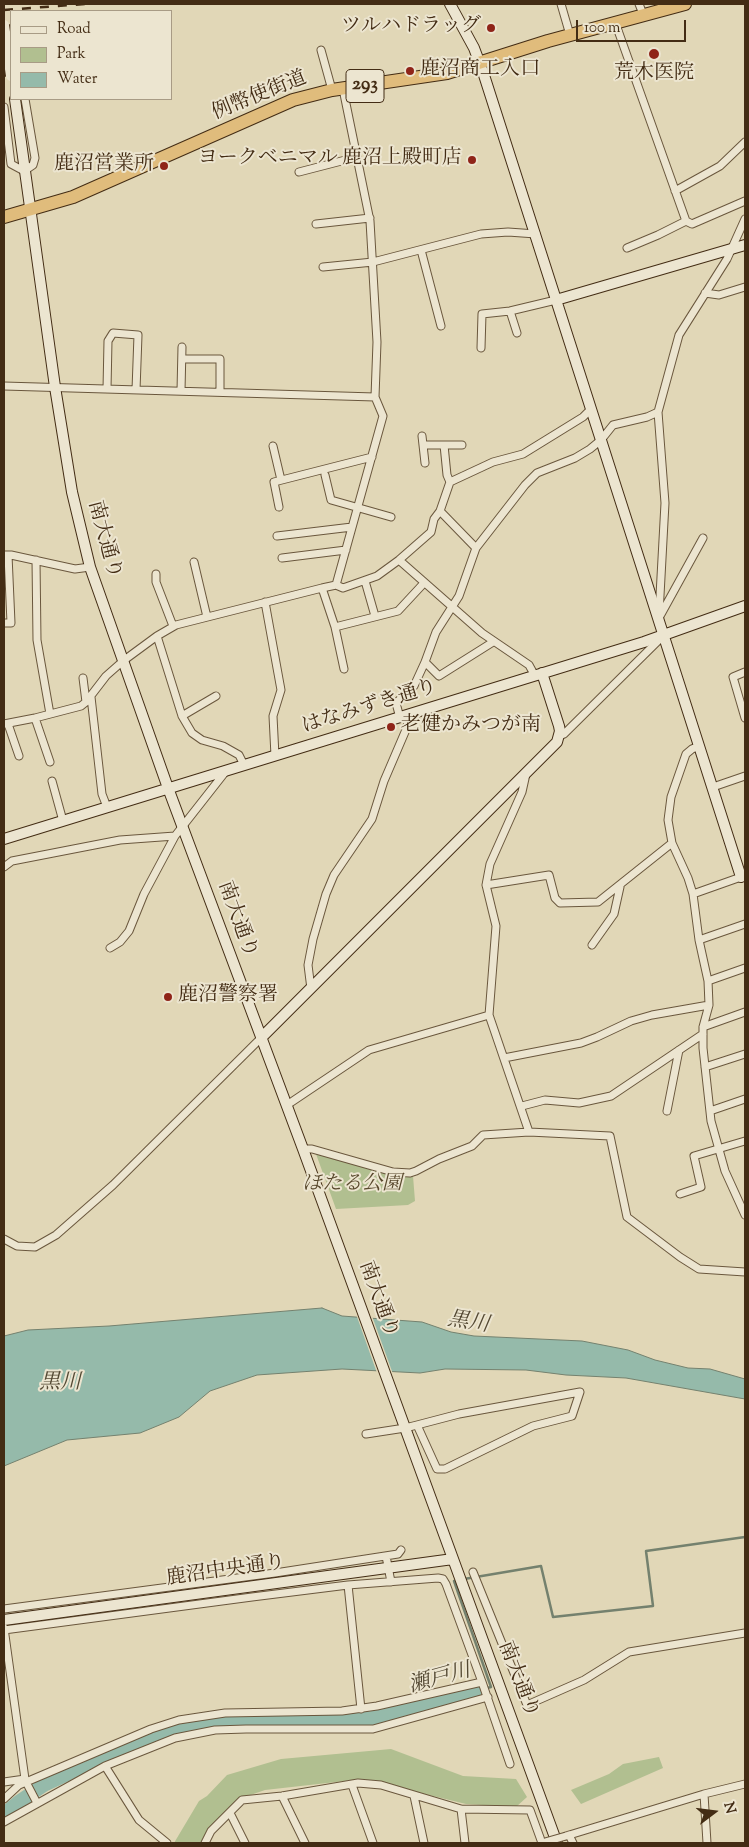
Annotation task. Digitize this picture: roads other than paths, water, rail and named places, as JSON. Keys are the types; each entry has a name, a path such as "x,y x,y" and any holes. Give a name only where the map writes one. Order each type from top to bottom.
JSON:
{"highway":[{"name":"例幣使街道","path":"4,217 31,211 97,187 293,100 338,89 440,74 615,22 641,9 685,4"}],"street":[{"path":"450,4 480,63 699,746 743,876 693,894"},
{"path":"561,4 570,35"},
{"path":"615,22 686,221 692,224 745,201"},
{"path":"4,24 10,69"},
{"path":"321,50 338,89 357,156 370,218 377,342 376,397 383,416 336,585"},
{"path":"4,107 4,122 10,164 24,171 35,162 32,134 18,100"},
{"name":"南大通り","path":"18,100 24,171 55,388 72,492 90,567 168,788 453,1559 564,1838"},
{"path":"675,191 720,166 745,142"},
{"path":"300,172 357,156"},
{"path":"316,224 370,218"},
{"path":"659,618 665,503 658,412 668,367 679,334 727,259 745,219"},
{"path":"627,248 686,221"},
{"path":"323,267 373,262 481,234 508,232 536,234"},
{"path":"481,348 482,314 510,311 556,300 745,246"},
{"path":"421,250 441,326"},
{"path":"704,293 719,295 745,287"},
{"path":"510,311 517,333"},
{"path":"107,389 108,340 113,333 138,335 136,390"},
{"path":"181,391 182,347"},
{"path":"182,359 220,360 220,392"},
{"path":"4,386 376,397"},
{"path":"450,482 493,462 523,454 583,417 592,409"},
{"path":"311,989 308,965 313,939 326,894 334,875 372,819 384,781 406,732 406,716 396,703 414,686 436,632 459,596 476,548 525,485 537,474 575,458 601,440 613,425 658,412"},
{"path":"422,436 425,462"},
{"path":"423,445 462,445"},
{"path":"20,756 6,724 81,706 89,700 106,676 123,661 173,626 322,588 336,585 343,588 377,576 399,560 431,532 434,519 440,511 450,482 447,475 444,445"},
{"path":"272,446 281,480"},
{"path":"279,507 274,482 372,457"},
{"path":"325,475 331,500 391,517"},
{"path":"440,511 476,548"},
{"path":"278,536 352,527"},
{"path":"659,618 702,538"},
{"path":"282,558 346,550"},
{"path":"4,623 11,623 6,555 75,569 90,567"},
{"path":"36,560 37,640 50,714"},
{"path":"4,1239 17,1246 35,1247 56,1235 113,1185 526,774 553,746 559,736 559,726 539,675 529,665 493,642 399,560"},
{"path":"194,562 207,617"},
{"path":"156,574 156,582 173,626"},
{"path":"365,581 374,616"},
{"path":"335,627 398,611 424,583"},
{"path":"322,588 335,627 344,669"},
{"path":"265,602 281,690 272,716 275,756"},
{"name":"はなみずき通り","path":"4,839 539,675 664,635 745,606"},
{"path":"559,736 564,734 664,635"},
{"path":"157,636 182,716 192,734 202,740 223,746 239,755 244,765"},
{"path":"425,662 439,676 493,642"},
{"path":"745,672 733,677 745,718"},
{"path":"84,678 89,700 102,794 107,807"},
{"path":"182,716 216,696"},
{"path":"35,718 50,762"},
{"path":"699,746 686,754 671,797 668,820 672,843 693,894 699,940 708,981 710,1005 703,1031 710,1111 725,1171 745,1215"},
{"path":"110,948 120,942 128,931 144,894 175,836 227,770"},
{"path":"526,774 522,792 490,864 486,885 496,926 489,1015 522,1106 529,1132"},
{"path":"713,788 745,776"},
{"path":"52,781 63,821"},
{"path":"4,867 12,861 111,842 175,836"},
{"path":"486,885 549,875 555,898 560,903 598,902 620,887 672,843"},
{"path":"592,945 614,914 620,887"},
{"path":"699,940 745,924"},
{"path":"708,981 745,968"},
{"path":"504,1058 581,1043 631,1021 652,1015 710,1005"},
{"path":"522,1106 545,1100 579,1102 611,1096 679,1050 703,1031 745,1012"},
{"path":"286,1105 369,1050 489,1015"},
{"path":"667,1111 679,1050"},
{"path":"705,1067 745,1054"},
{"path":"710,1111 745,1099"},
{"path":"303,1149 394,1172 410,1173 438,1159 472,1146 483,1135 529,1132 610,1136 627,1217 699,1269 745,1272"},
{"path":"680,1194 701,1187 694,1156 745,1141"},
{"path":"366,1434 404,1425 417,1425 459,1414 580,1392 572,1416 533,1426 445,1469 437,1469 417,1425"},
{"path":"37,1803 26,1781 4,1629 277,1583 398,1554 400,1550"},
{"path":"386,1556 391,1582"},
{"name":"鹿沼中央通り","path":"4,1620 453,1559"},
{"path":"473,1572 527,1705 584,1680 629,1652 745,1633"},
{"path":"4,1609 277,1583 348,1586 433,1578 443,1579 488,1697 510,1764"},
{"path":"348,1586 361,1708"},
{"path":"4,1799 26,1781 151,1729 179,1720 225,1713 342,1711 377,1706 482,1682"},
{"path":"4,1822 105,1766 155,1744 195,1733 246,1729 373,1728 488,1697"},
{"path":"105,1766 139,1820 167,1843"},
{"path":"4,1782 26,1781"},
{"path":"205,1843 211,1831 242,1800 282,1796 358,1783 381,1785 461,1809 530,1810 542,1843 564,1838 704,1794 745,1784"},
{"path":"352,1784 373,1843"},
{"path":"704,1794 707,1843"},
{"path":"282,1796 305,1843"},
{"path":"414,1796 424,1843"},
{"path":"461,1809 465,1843"},
{"path":"230,1813 245,1843"},
{"path":"564,1838 572,1843"}],"water":[{"name":"黒川","path":"322,1308 342,1316 422,1322 451,1332 474,1336 582,1341 628,1350 655,1360 688,1368 710,1369 745,1379 745,1399 626,1378 566,1375 526,1370 445,1369 420,1373 342,1369 257,1375 210,1391 179,1417 140,1433 67,1440 4,1466 4,1336 28,1330 109,1326"}],"waterway":[{"name":"瀬戸川","path":"464,1579 541,1566 553,1617 653,1606 646,1551 745,1537"},
{"name":"瀬戸川","path":"459,1580 454,1581 491,1687 475,1691"},
{"name":"瀬戸川","path":"4,1814 44,1785 115,1752 161,1734 185,1728 233,1721 372,1718 417,1708 475,1691"}],"railway":[{"path":"4,10 85,4"}],"place":[{"name":"ツルハドラッグ","path":"491,28"},
{"name":"荒木医院","path":"654,54"},
{"name":"鹿沼商工入口","path":"410,71"},
{"name":"ヨークベニマル 鹿沼上殿町店","path":"472,160"},
{"name":"鹿沼営業所","path":"164,166"},
{"name":"老健かみつが南","path":"391,727"},
{"name":"鹿沼警察署","path":"168,997"}],"park label":[{"name":"ほたる公園","path":"352,1186"}]}
